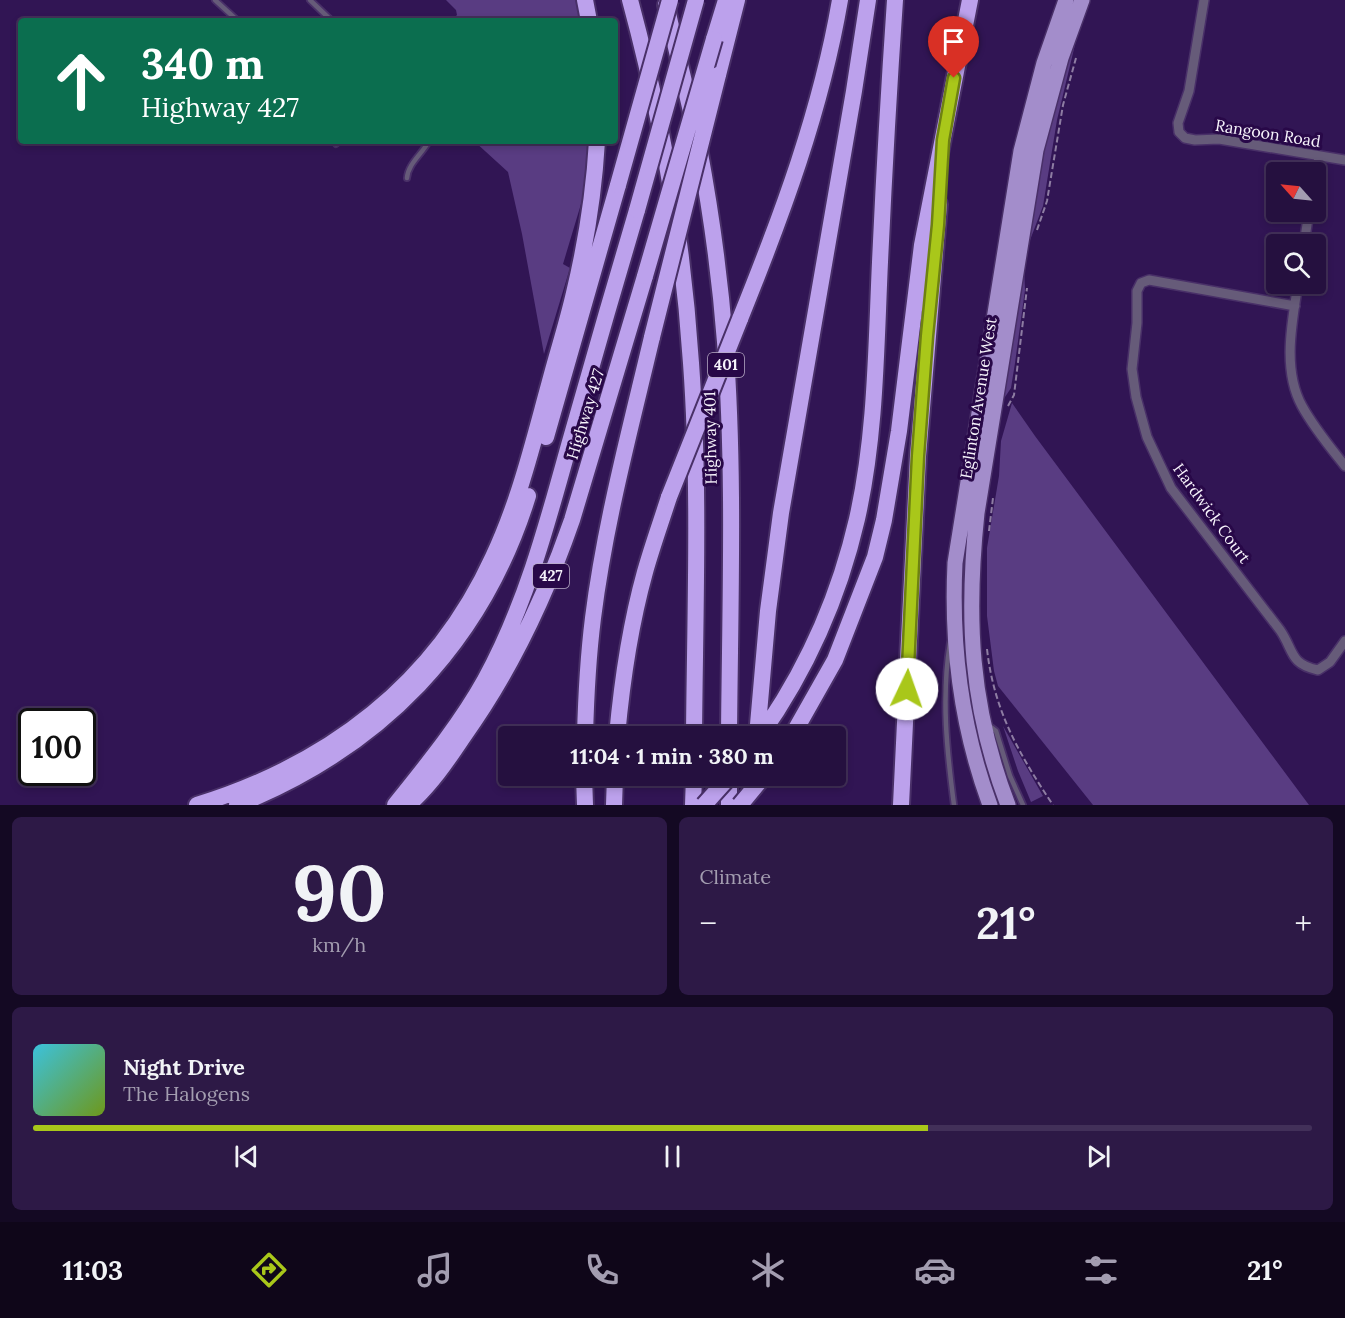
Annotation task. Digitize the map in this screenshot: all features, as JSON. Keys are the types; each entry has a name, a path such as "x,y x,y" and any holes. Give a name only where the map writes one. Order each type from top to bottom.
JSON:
{"highway":[{"path":"585,0 588,18"},
{"name":"Highway 401","path":"630,0 648,72 667,173 681,264 691,363 695,472 694,726"},
{"name":"Highway 401","path":"664,0 691,109 704,175 725,341 730,464 729,726"},
{"path":"237,805 297,778 361,738 419,685 457,641 476,612 507,554 519,524 670,0"},
{"path":"395,805 460,720 485,679 516,612 548,521 696,0"},
{"name":"Highway 427","path":"408,805 435,776 488,702 532,622 560,554 726,0"},
{"path":"585,726 588,657 598,579 614,500 652,337 737,0"},
{"path":"618,726 623,681 645,572 669,497 771,240 806,139 823,81 840,0"},
{"path":"759,726 768,611 781,513 868,0"},
{"path":"765,726 792,687 828,614 844,569 857,518 866,468 872,420 895,0"},
{"path":"798,726 835,660 848,631 875,557 884,520 899,431 922,245 970,0"},
{"path":"901,805 918,456 943,140"},
{"path":"197,805 248,788 302,762 346,735 371,716 423,664 446,636 474,594 493,557 518,492 574,295 590,219 597,144"},
{"path":"584,786 585,805"},
{"path":"614,805 615,786"},
{"path":"693,805 694,786"},
{"path":"704,805 720,786"},
{"path":"729,786 729,805"},
{"path":"751,805 752,786"},
{"path":"740,805 756,786"}],"main road":[{"name":"Eglinton Avenue West","path":"990,805 981,782 960,700 953,620 955,563 1021,151 1044,63 1066,0"},
{"name":"Eglinton Avenue West","path":"1008,805 997,776 981,719 973,666 970,608 972,559 977,513 1036,150 1058,68 1082,0"}],"street":[{"name":"Rangoon Road","path":"1204,0 1189,91 1178,123 1179,132 1185,138 1195,140 1219,139 1345,160"},
{"path":"1318,162 1319,157"},
{"name":"Hardwick Court","path":"1295,306 1149,280 1141,283 1137,291 1137,322 1132,373 1147,437 1171,488 1280,630 1293,657 1300,664 1318,670 1330,662 1345,641"},
{"path":"1297,294 1291,359 1301,404 1320,434 1345,466"}],"lane":[{"path":"215,0 235,18"},
{"path":"310,0 329,18"},
{"path":"407,178 408,169 428,144"},
{"path":"953,620 945,693 948,761 954,805"},
{"path":"981,719 996,731 1010,776 1023,805"}],"path":[{"path":"1035,235 1047,201 1063,105 1076,57"},
{"path":"1014,387 1027,283"},
{"path":"994,692 1002,717 1012,737 1053,805"}],"shaded area":[{"path":"446,0 579,0 581,18 454,18 457,15 456,10"},
{"path":"1084,7 1057,120 1043,206 1027,248 1024,266 1025,290 1015,363 1011,388 1003,400 1036,179 1051,110"},
{"path":"477,144 588,144 584,194 563,264 570,268 544,354 522,234 508,172"},
{"path":"1012,403 1309,805 1093,805 998,686 987,616 987,548 999,476 1001,441"},
{"path":"1003,726 1043,796 1031,802 1018,771"}],"route":[{"path":"907,689 918,456 927,336 938,225 943,140 954,78"}]}
